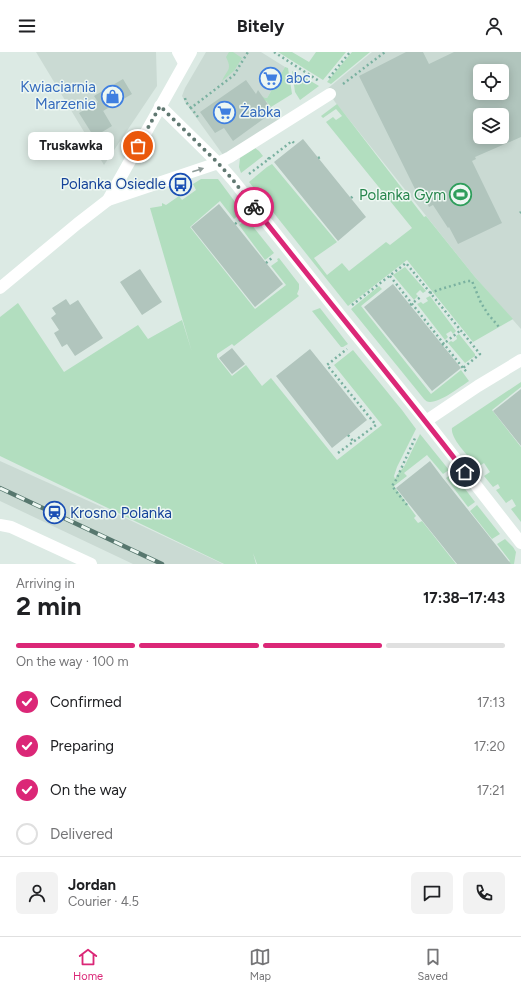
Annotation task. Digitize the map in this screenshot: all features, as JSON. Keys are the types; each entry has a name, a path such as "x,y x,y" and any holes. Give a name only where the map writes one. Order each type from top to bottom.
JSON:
{"street":[{"path":"178,52 184,63"},
{"path":"108,200 191,52"},
{"path":"0,288 108,200 218,163 249,145 327,89"},
{"path":"160,106 218,163 233,180 426,421 521,543"},
{"path":"426,421 478,386 521,360"},
{"path":"0,525 11,527 91,564"}],"path":[{"path":"191,108 234,75 248,52"},
{"path":"274,52 327,89 385,52"},
{"path":"328,78 350,52"},
{"path":"184,96 186,102 199,119"},
{"path":"269,159 292,141 295,144"},
{"path":"340,315 406,264 480,354 463,368"},
{"path":"390,276 478,386"},
{"path":"430,293 472,281 480,303 499,327"},
{"path":"411,304 422,296"},
{"path":"443,344 460,330"},
{"path":"338,453 376,425 326,366 352,345"},
{"path":"407,505 392,486 417,434"},
{"path":"348,435 353,442"}],"shaded area":[{"path":"36,52 156,52 157,86 104,165"},
{"path":"206,52 261,52 285,67 266,99 258,94 266,101 286,127 229,164 182,96"},
{"path":"372,52 521,52 521,329 475,277 335,102 327,89"},
{"path":"0,461 223,564 133,564 0,501"}],"green space":[{"path":"229,52 233,52 242,58 234,71 222,81 229,68 226,57"},
{"path":"278,52 292,52 309,62 316,52 346,52 323,80"},
{"path":"352,52 370,52 331,84 327,82"},
{"path":"285,67 288,68 292,94 271,107 266,101 263,102 257,93 267,98"},
{"path":"292,71 319,86 300,100 295,92"},
{"path":"337,104 424,217 426,216 475,277 513,319 473,342 407,260 348,306 249,182 272,164 337,242 314,258 327,275 342,263 349,271 386,242 390,245 412,228 326,122 333,117 336,120 342,116 336,109 323,118 321,116"},
{"path":"255,148 263,156 241,173 239,167 240,158"},
{"path":"201,179 218,179 244,214 242,216 240,214 234,219 220,201 190,227 255,309 286,285 271,266 278,261 277,259 279,258 299,284 297,294 299,296 234,346 232,344 217,354 217,357 232,376 246,365 262,386 271,378 337,460 382,425 334,365 353,350 416,429 397,467 394,476 395,479 404,467 420,434 449,470 443,474 427,455 404,473 407,476 394,486 416,516 414,518 418,523 422,521 456,564 257,564 253,553 256,564 224,564 0,456 0,317 18,303 64,372 138,325 148,339 182,320 192,352 150,208 162,206 162,203 166,205 179,196 182,200 196,190 193,184"},
{"path":"247,219 274,253 265,260 239,225"},
{"path":"405,267 426,291 423,293 420,290 416,294 418,296 414,300 393,275"},
{"path":"379,286 382,289 361,306 431,394 461,370 469,381 439,400 430,402 424,399 351,309"},
{"path":"430,296 456,331 453,334 451,331 446,334 448,337 445,340 417,304 421,302 423,304 428,301 426,298"},
{"path":"320,308 348,344 341,347 312,311"},
{"path":"459,334 475,354 475,356 465,363 448,343 457,339 456,336"},
{"path":"521,382 521,387 492,410 521,447 521,522 511,509 516,506 512,499 506,503 496,490 500,488 498,484 493,487 484,476 490,472 484,463 478,467 454,438 452,428"},
{"path":"453,473 475,502 468,507 446,478"},
{"path":"477,505 500,534 492,539 470,511"},
{"path":"505,539 516,552 514,564 506,564 510,561 497,544"}],"building":[{"path":"406,52 423,52 429,64 454,52 521,52 521,137 509,142 509,108 473,108 473,144 505,144 475,157 476,159 472,161 502,223 458,244 449,227 448,228 433,205 429,207 419,187 415,189 359,76"},
{"path":"123,79 132,94 103,111 112,126 94,137 79,113 98,102 94,96"},
{"path":"246,80 256,94 258,90 273,112 233,141 224,128 215,133 200,112"},
{"path":"303,139 366,217 338,241 274,162"},
{"path":"219,204 283,284 255,307 191,227"},
{"path":"140,269 162,302 142,315 120,282"},
{"path":"393,284 461,368 432,391 364,307"},
{"path":"66,299 70,305 78,300 103,338 75,356 67,344 62,347 54,333 59,330 51,318 56,314 52,308"},
{"path":"232,348 245,364 232,374 219,358"},
{"path":"310,349 367,420 332,448 276,376"},
{"path":"521,389 521,446 493,411"},
{"path":"430,461 511,564 457,564 396,488"}],"railway":[{"path":"0,488 162,564"}],"way so far":[{"path":"138,146 160,106 218,163 254,207"}],"place":[{"name":"abc","path":"271,78"},
{"name":"Kwiaciarnia Marzenie","path":"112,96"},
{"name":"Żabka","path":"224,112"},
{"name":"Truskawka","path":"138,146"},
{"name":"Polanka Osiedle","path":"181,184"},
{"name":"Polanka Gym","path":"461,195"},
{"name":"Krosno Polanka","path":"54,513"}],"route":[{"path":"254,207 426,421 465,472"}]}
